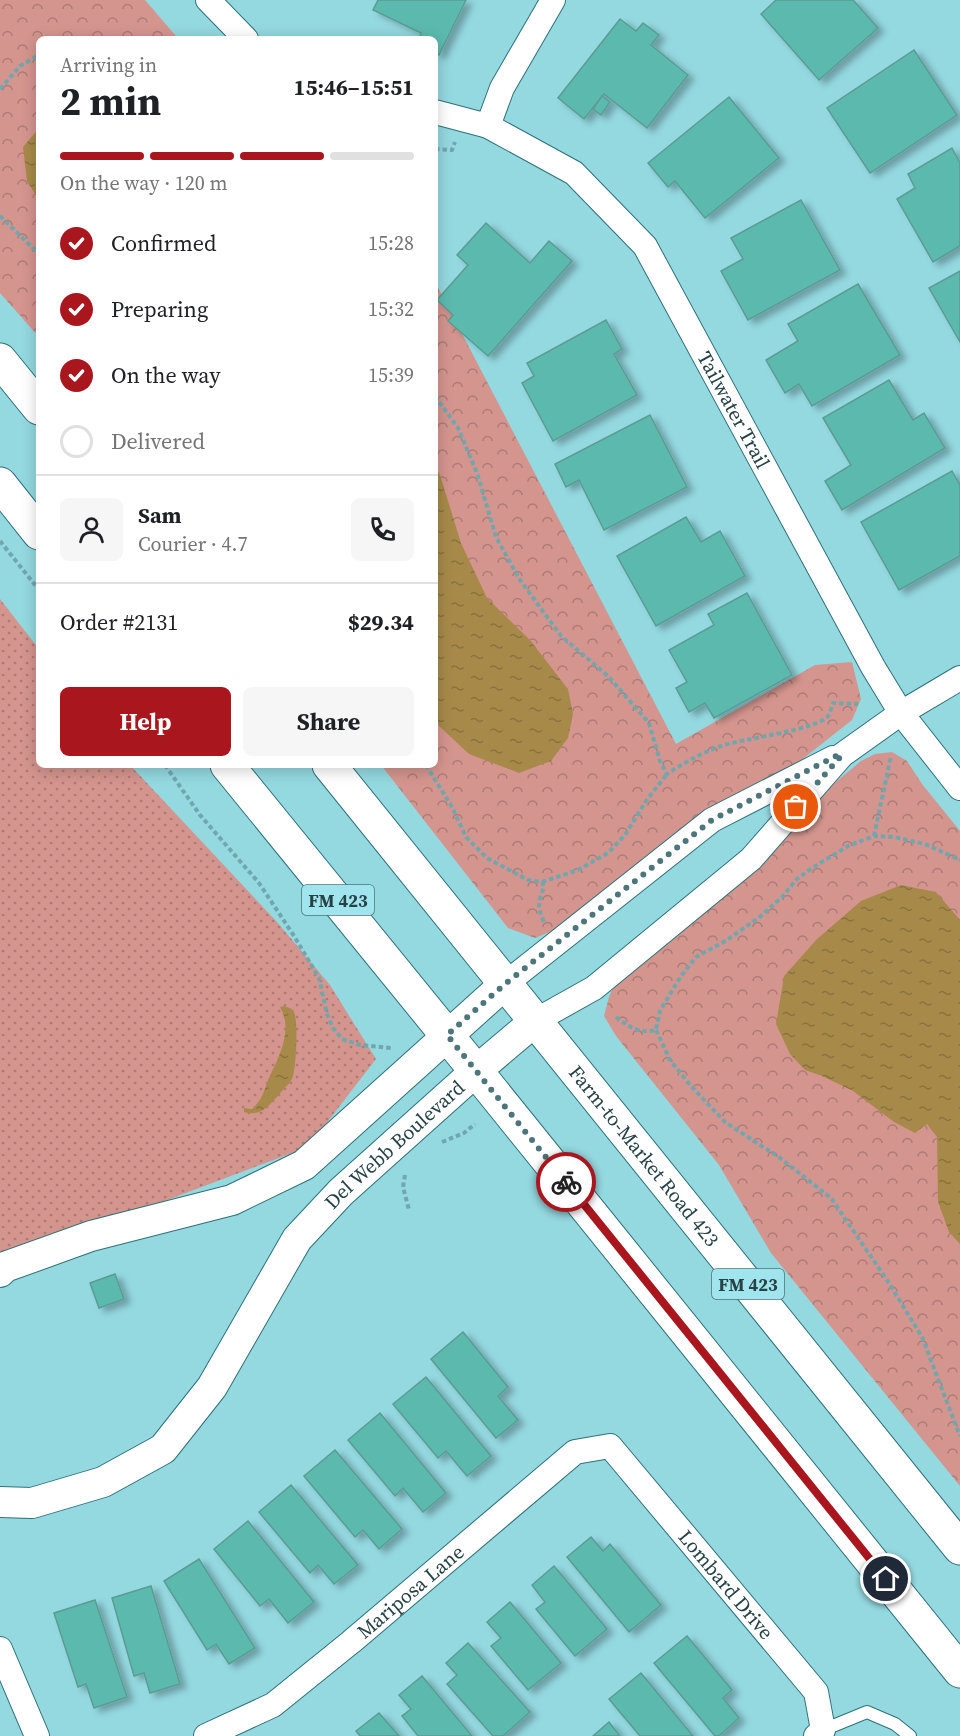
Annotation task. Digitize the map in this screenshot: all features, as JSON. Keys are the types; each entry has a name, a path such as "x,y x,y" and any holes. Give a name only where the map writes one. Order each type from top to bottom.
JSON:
{"main road":[{"path":"0,360 36,404"},
{"path":"0,484 36,529"},
{"name":"FM 423","path":"229,768 960,1671"},
{"name":"Farm-to-Market Road 423","path":"330,768 960,1548"}],"street":[{"path":"208,0 243,36"},
{"path":"488,126 502,88 553,0"},
{"name":"Tailwater Trail","path":"438,113 488,126 574,173 645,246 870,661 901,713 960,788"},
{"name":"Del Webb Boulevard","path":"0,1502 32,1503 103,1482 163,1449 212,1387 297,1239 341,1192 535,1021 594,988 751,859 842,755 901,713 960,678"},
{"name":"Del Webb Boulevard","path":"0,1272 5,1267 91,1236 232,1200 304,1164 505,984 712,820 842,755"},
{"name":"Lombard Drive","path":"610,1446 816,1692 819,1733"},
{"name":"Mariposa Lane","path":"206,1736 273,1705 575,1452 610,1446"},
{"path":"0,1649 37,1736"}],"lane":[{"path":"819,1733 867,1712 895,1724 910,1736"}],"path":[{"path":"0,89 20,66 36,57"},
{"path":"0,216 36,251"},
{"path":"438,400 458,428 477,473 496,537 520,580 561,636 608,676 649,723 660,761 667,774"},
{"path":"0,541 36,586"},
{"path":"428,768 452,807 466,837 487,858 528,880 542,882 578,870 608,853 625,835 646,801 667,774 690,759 720,746 772,736 816,723 827,717 833,703 858,704"},
{"path":"874,836 891,756"},
{"path":"167,768 200,815 259,883 294,936 319,978 327,1014 333,1028 342,1039 360,1045 391,1048"},
{"path":"960,860 925,844 894,837 874,836 848,846 797,879 782,897 760,916 727,940 696,957 681,976 660,1011 656,1030 670,1060 725,1122 780,1158 831,1198 887,1280 922,1337 960,1436"},
{"path":"542,882 544,887 539,898 538,909 544,922"},
{"path":"616,1017 633,1028 646,1032 656,1030"},
{"path":"440,1143 464,1133 475,1124"},
{"path":"409,1210 403,1187 404,1178 410,1168"}],"green space":[{"path":"0,0 145,0 176,36 36,36 36,334 0,293"},
{"path":"438,288 676,744 815,665 852,662 861,699 852,720 795,765 557,929 535,938 508,928 383,768 438,768"},
{"path":"0,599 36,645 36,768 133,768 277,922 330,985 376,1059 308,1147 93,1228 0,1278"},
{"path":"892,752 907,761 922,784 960,831 960,1486 771,1253 719,1165 616,1036 604,1016 614,986 729,892 820,795 861,761 875,754"}],"water":[{"path":"36,132 36,195 27,181 23,147"},
{"path":"438,471 461,543 487,598 530,640 568,689 573,714 568,738 551,761 519,773 469,754 439,726"},
{"path":"901,885 936,892 960,920 960,1244 949,1232 938,1202 937,1137 927,1124 915,1133 894,1122 853,1091 805,1070 790,1054 776,1024 784,976 817,939 861,901"},
{"path":"284,1006 293,1010 296,1022 296,1053 292,1078 266,1108 256,1113 244,1112 244,1108 252,1109 260,1099 280,1054 285,1025 280,1007"}],"building":[{"path":"378,0 466,0 439,55 438,36 420,36 421,33 373,10"},
{"path":"776,0 853,0 878,28 819,80 761,14"},
{"path":"620,19 636,31 643,23 659,35 651,45 688,75 647,128 604,94 584,119 558,98"},
{"path":"914,50 957,115 870,173 827,108"},
{"path":"602,96 610,102 601,115 593,109"},
{"path":"729,97 779,158 705,218 675,181 668,187 648,163"},
{"path":"952,148 960,163 960,246 933,262 897,199 915,188 908,174"},
{"path":"801,200 840,270 748,320 721,271 743,259 731,238"},
{"path":"486,223 530,263 549,241 572,261 488,356 448,321 453,315 438,301 468,265 457,255"},
{"path":"960,271 960,342 929,288"},
{"path":"858,284 900,355 812,406 799,384 785,393 766,360 798,341 788,324"},
{"path":"606,320 622,349 614,354 637,395 553,441 522,383 534,376 527,363"},
{"path":"889,380 913,420 924,413 945,448 842,510 825,481 851,465 823,418"},
{"path":"650,415 687,487 604,530 579,480 566,487 555,464"},
{"path":"952,471 960,485 960,556 899,590 861,522"},
{"path":"686,517 701,542 720,531 745,576 656,626 617,556"},
{"path":"747,593 792,675 714,718 705,703 689,712 676,688 687,682 669,650 714,625 708,614"},
{"path":"115,1274 124,1299 99,1308 90,1283"},
{"path":"463,1332 508,1387 498,1396 518,1420 496,1438 431,1359"},
{"path":"426,1377 491,1456 467,1476 446,1451 438,1458 393,1404"},
{"path":"380,1413 446,1493 423,1512 403,1488 395,1496 348,1440"},
{"path":"335,1450 402,1529 379,1549 363,1530 355,1537 304,1476"},
{"path":"291,1485 358,1565 334,1584 318,1565 310,1573 259,1512"},
{"path":"248,1521 314,1602 288,1623 269,1599 260,1606 214,1549"},
{"path":"591,1537 603,1551 610,1544 661,1605 629,1632 567,1557"},
{"path":"199,1559 255,1648 229,1664 216,1644 207,1650 164,1581"},
{"path":"554,1566 607,1629 575,1656 536,1609 545,1602 532,1585"},
{"path":"151,1586 180,1684 150,1693 144,1673 134,1676 112,1598"},
{"path":"95,1600 127,1697 94,1708 86,1684 78,1687 54,1613"},
{"path":"510,1602 561,1663 528,1690 491,1646 501,1638 487,1622"},
{"path":"687,1636 732,1690 723,1698 739,1718 719,1736 715,1736 654,1663"},
{"path":"468,1643 530,1712 503,1736 493,1736 447,1684 457,1675 446,1663"},
{"path":"641,1673 693,1736 640,1736 609,1699"},
{"path":"422,1676 472,1736 418,1736 402,1716 411,1709 399,1695"},
{"path":"379,1713 399,1736 360,1736 356,1731"},
{"path":"609,1722 620,1736 593,1736"}],"way so far":[{"path":"566,1182 447,1035 505,984 712,820 842,755 796,807"}],"route":[{"path":"566,1182 886,1579"}]}
